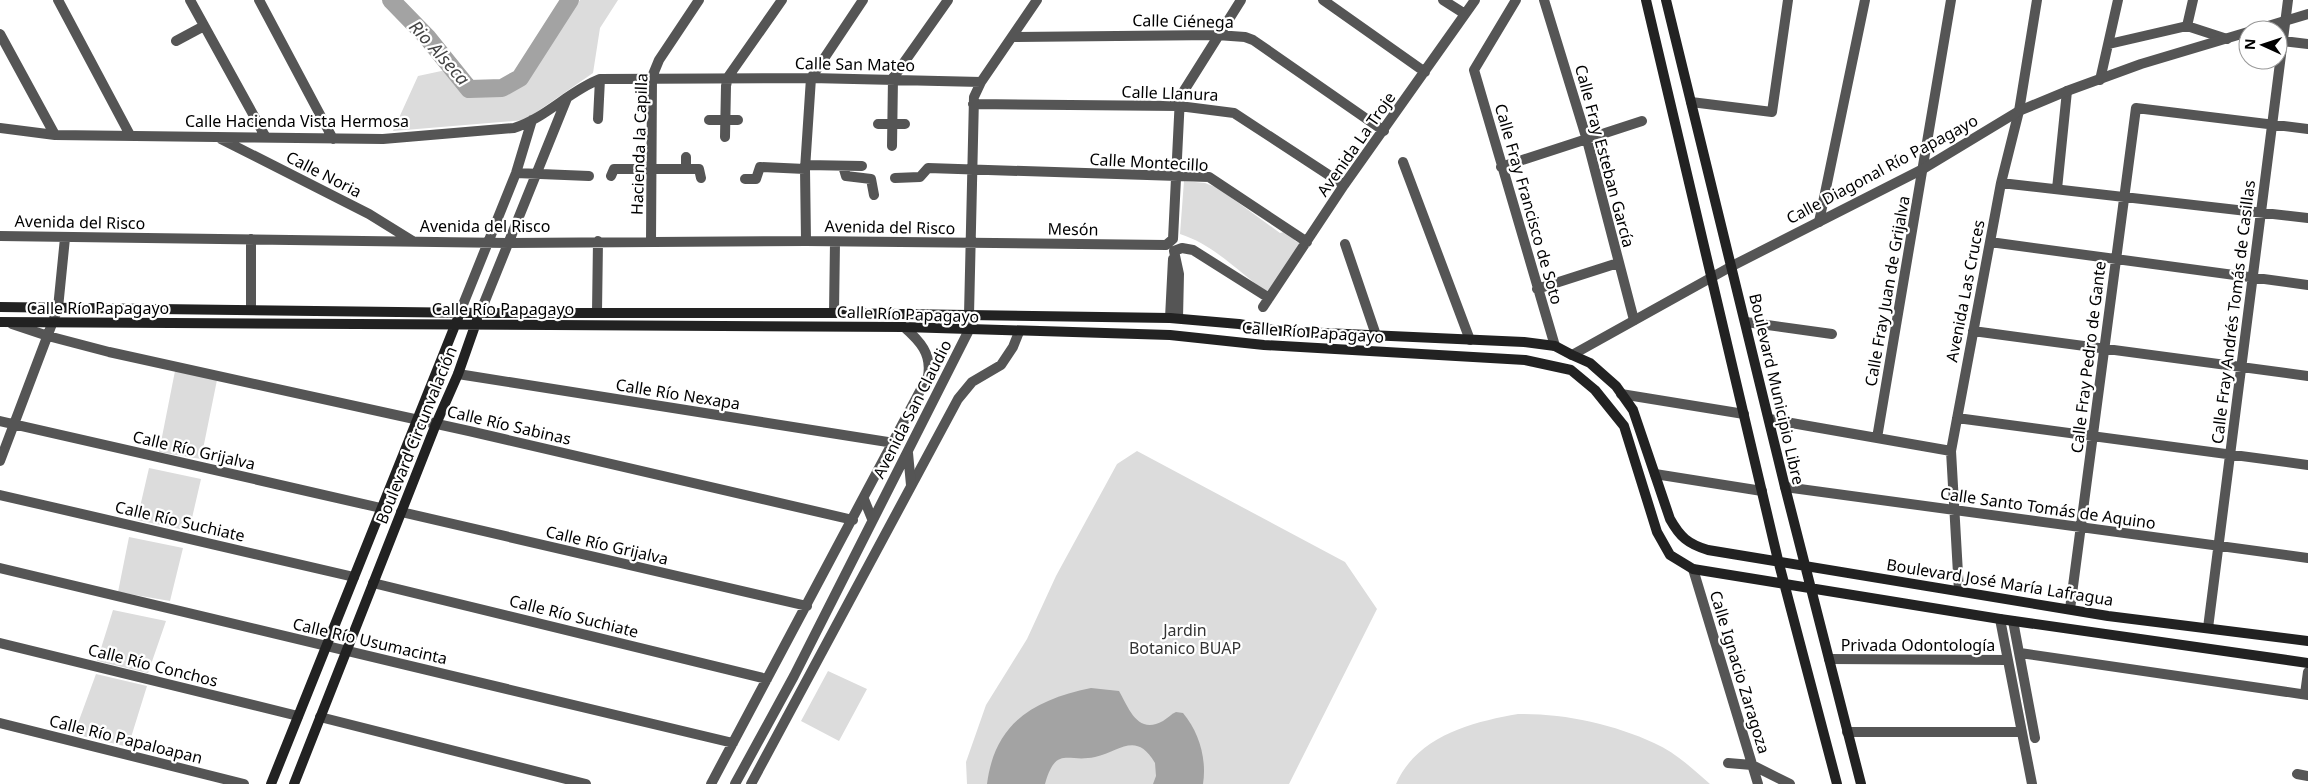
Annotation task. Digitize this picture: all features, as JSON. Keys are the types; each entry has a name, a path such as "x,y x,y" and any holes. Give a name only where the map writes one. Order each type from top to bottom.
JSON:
{"main road":[{"path":"1646,0 1778,560 1837,784"},
{"name":"Boulevard Municipio Libre","path":"1669,2 1691,102 1804,565 1861,784"},
{"name":"Calle Río Papagayo","path":"0,307 23,309 251,309 460,312 834,312 1174,318 1280,331 1524,342 1555,346 1590,363 1621,394 1633,410 1670,519 1678,533 1689,544"},
{"name":"Boulevard Circunvalación","path":"270,784 460,312"},
{"name":"Boulevard Circunvalación","path":"294,784 436,424 458,374 480,312"},
{"name":"Calle Río Papagayo","path":"0,322 12,324 53,322 904,327 1019,332 1170,335 1264,345 1525,360 1570,370 1595,390 1624,426 1657,532 1670,555 1693,568"},
{"name":"Boulevard José María Lafragua","path":"1689,544 1708,550 1778,560 2070,610 2308,641"},
{"path":"1693,568 2000,619 2308,663"}],"street":[{"path":"58,0 130,135"},
{"path":"190,0 265,136"},
{"path":"259,0 333,138"},
{"name":"Hacienda la Capilla","path":"651,242 652,77 659,60 699,0"},
{"path":"725,137 726,86 728,77 782,0"},
{"path":"806,241 806,167 812,78 864,0"},
{"name":"Avenida San Claudio","path":"735,784 794,676 872,519 908,453 968,330 973,104 981,82 1037,0"},
{"path":"1176,176 1178,106 1184,90 1217,35 1241,0"},
{"path":"1323,0 1425,72"},
{"path":"1444,0 1465,14"},
{"name":"Avenida La Troje","path":"1263,307 1344,185 1475,0"},
{"name":"Calle Fray Francisco de Soto","path":"1516,0 1474,70 1555,346"},
{"name":"Calle Fray Esteban García","path":"1544,0 1587,140 1634,320"},
{"path":"1691,102 1772,112 1788,0"},
{"path":"1819,222 1865,0"},
{"name":"Calle Fray Juan de Grijalva","path":"1877,438 1951,0"},
{"name":"Avenida Las Cruces","path":"1959,591 1951,451 2001,183 2019,111 2037,0"},
{"path":"2100,80 2118,0"},
{"path":"2187,26 2193,0"},
{"name":"Calle Fray Andrés Tomás de Casillas","path":"2285,20 2288,0"},
{"path":"892,146 893,78 945,1"},
{"path":"2288,20 2308,14"},
{"path":"176,41 204,26"},
{"path":"2108,44 2187,26 2227,38"},
{"path":"0,34 55,135"},
{"name":"Calle Ciénega","path":"1012,37 1217,35 1245,37 1253,40 1384,131"},
{"name":"Calle Diagonal Río Papagayo","path":"1572,354 1732,266 1923,169 2019,111 2067,91 2238,35"},
{"path":"2288,42 2308,44"},
{"name":"Calle Fray Andrés Tomás de Casillas","path":"2208,628 2279,70"},
{"name":"Calle Hacienda Vista Hermosa","path":"1,129 55,135 221,138 265,136 383,139 514,128 532,120 582,87 600,79 728,77"},
{"name":"Calle San Mateo","path":"728,77 893,78 981,82"},
{"path":"598,119 600,79"},
{"path":"2056,189 2067,91"},
{"name":"Boulevard Circunvalación","path":"480,312 567,97"},
{"name":"Calle Llanura","path":"973,104 1178,106 1234,113 1344,185"},
{"name":"Calle Fray Pedro de Gante","path":"2070,610 2136,108 2272,124"},
{"name":"Boulevard Circunvalación","path":"460,312 516,172 532,120"},
{"path":"709,120 738,120"},
{"path":"1501,167 1642,121"},
{"path":"878,124 905,124"},
{"path":"2272,124 2308,129"},
{"name":"Calle Noria","path":"221,138 369,214 412,241"},
{"path":"686,156 686,169"},
{"path":"1404,162 1470,340"},
{"path":"843,166 846,176 871,179 874,195"},
{"path":"745,179 756,179 758,167 862,166"},
{"name":"Calle Montecillo","path":"895,178 920,177 928,168 1212,178 1307,242"},
{"path":"612,173 652,169 686,169 700,170 701,178"},
{"path":"516,172 589,176"},
{"name":"Mesón","path":"970,243 1162,246 1173,239 1176,176"},
{"path":"2001,183 2308,218"},
{"name":"Avenida del Risco","path":"0,236 508,243 806,241 970,243"},
{"path":"0,461 58,308 65,238"},
{"path":"251,239 251,309"},
{"path":"597,312 598,242"},
{"path":"834,312 836,242"},
{"path":"1990,242 2308,285"},
{"path":"1345,244 1376,335"},
{"path":"1174,318 1179,274 1174,251 1182,248 1193,250 1269,298"},
{"path":"1537,289 1618,263"},
{"path":"1746,322 1832,334"},
{"name":"Calle Río Sabinas","path":"12,324 48,336 109,352 417,419 853,520"},
{"name":"Avenida San Claudio","path":"711,784 894,444 928,376 930,368 924,348 904,327"},
{"path":"1973,331 2308,376"},
{"path":"751,784 911,485 964,391 972,382 1001,364 1013,347 1019,332"},
{"name":"Calle Río Nexapa","path":"458,374 894,444"},
{"path":"1621,394 1744,414"},
{"path":"1957,418 2308,465"},
{"path":"1769,419 1951,451"},
{"name":"Calle Río Grijalva","path":"0,421 381,508"},
{"path":"908,453 911,485"},
{"path":"1655,474 1762,491"},
{"name":"Calle Santo Tomás de Aquino","path":"1785,487 2308,558"},
{"name":"Calle Río Suchiate","path":"0,495 354,577"},
{"path":"864,499 872,519"},
{"name":"Calle Río Grijalva","path":"401,512 806,606"},
{"name":"Calle Río Usumacinta","path":"0,568 733,743"},
{"name":"Calle Ignacio Zaragoza","path":"1693,568 1758,784"},
{"name":"Calle Río Suchiate","path":"374,583 767,679"},
{"path":"2000,619 2032,784"},
{"path":"2013,621 2035,738"},
{"name":"Calle Río Conchos","path":"0,643 298,716"},
{"path":"2020,653 2306,694 2308,672"},
{"name":"Privada Odontología","path":"1829,659 2007,660"},
{"path":"320,717 586,784"},
{"name":"Calle Río Papaloapan","path":"0,722 244,784"},
{"path":"1847,732 2022,732"},
{"path":"1728,763 1752,765 1790,784"},
{"path":"2297,774 2308,776"}],"green space":[{"path":"580,0 618,0 600,28 593,73 525,120 393,131 418,76 446,70 465,92 516,88"},
{"path":"1184,181 1205,183 1218,188 1280,233 1284,232 1294,237 1295,241 1303,244 1270,294 1205,245 1180,234"},
{"path":"175,371 217,380 201,459 159,452"},
{"name":"Jardin Botanico BUAP","path":"1137,451 1345,562 1377,609 1289,784 967,784 966,762 986,705 1027,639 1056,576 1117,464"},
{"path":"149,468 201,479 189,531 137,520"},
{"path":"129,537 183,548 170,601 118,592"},
{"path":"113,610 166,621 148,673 97,661"},
{"path":"828,671 867,689 839,741 801,721"},
{"path":"96,674 147,686 128,747 74,734"},
{"path":"1518,714 1552,715 1588,721 1622,730 1669,751 1684,761 1710,784 1396,784 1405,768 1417,754 1432,743 1465,727"}],"shaded area":[{"path":"1091,688 1119,691 1130,711 1140,722 1146,725 1154,725 1176,712 1183,713 1189,720 1197,737 1203,756 1203,784 1153,784 1156,776 1155,763 1148,753 1135,745 1095,757 1064,758 1058,760 1049,772 1045,784 987,784 991,763 999,745 1008,730 1021,717 1035,707 1052,699"}],"waterway":[{"name":"Rio Alseca","path":"391,0 427,37 469,89 502,88 520,78 570,0"}]}
